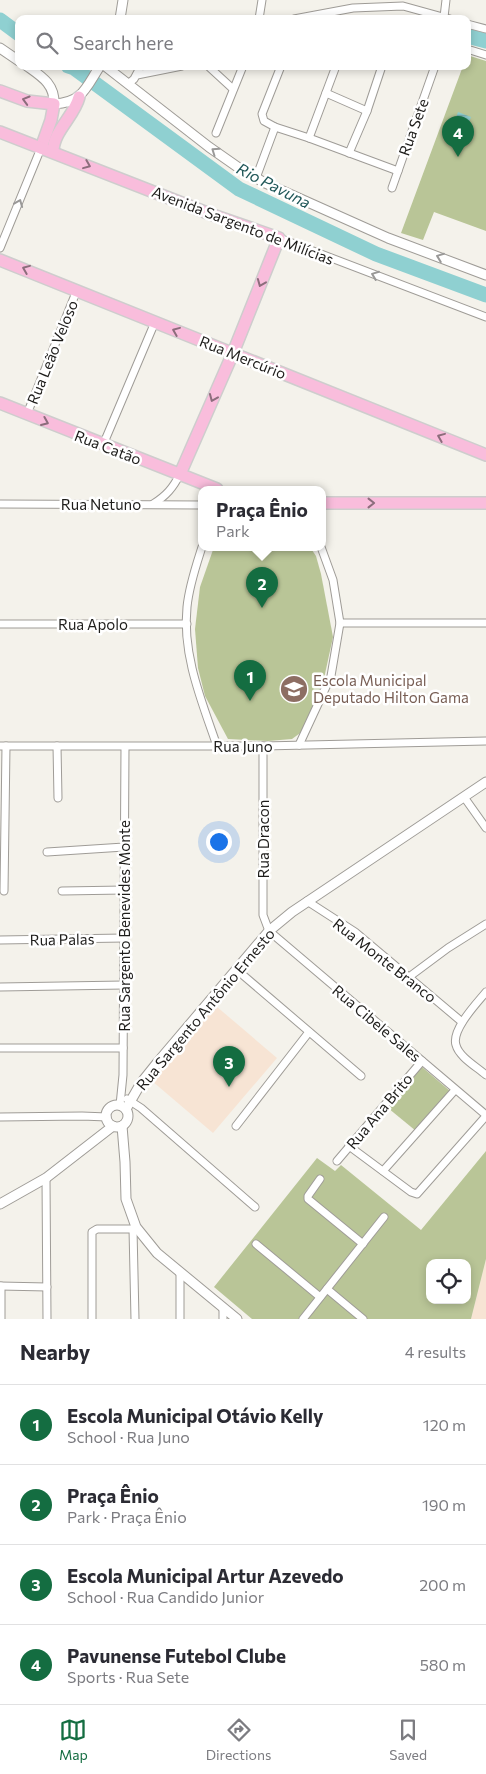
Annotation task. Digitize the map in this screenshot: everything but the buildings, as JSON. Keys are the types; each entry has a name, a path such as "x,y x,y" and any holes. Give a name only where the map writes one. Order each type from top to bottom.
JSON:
{"main road":[{"path":"0,91 27,101 54,104 41,148"},
{"path":"53,152 55,140 76,106 79,97"},
{"name":"Avenida Sargento de Milícias","path":"0,132 210,214 279,238"},
{"path":"180,474 233,353 279,238"},
{"name":"Rua Mercúrio","path":"0,260 486,455"},
{"name":"Rua Catão","path":"0,403 180,474 206,486"},
{"path":"326,503 486,502"}],"street":[{"path":"121,15 123,0"},
{"path":"260,15 262,0"},
{"path":"446,0 447,15"},
{"path":"315,15 353,8 403,3 438,15"},
{"path":"471,25 486,29"},
{"path":"0,48 15,58"},
{"path":"471,50 486,55"},
{"path":"32,70 42,77 52,88 54,104 71,102 79,97 101,70"},
{"path":"108,70 209,147 265,183 388,238 486,274"},
{"path":"128,84 140,70"},
{"path":"212,70 233,89"},
{"path":"216,133 241,70"},
{"path":"278,70 262,114 264,121 275,127 398,171"},
{"path":"309,138 335,70"},
{"path":"349,154 367,111 381,70"},
{"name":"Rua Sete","path":"392,188 434,70"},
{"path":"326,94 367,111"},
{"path":"256,178 275,127"},
{"path":"0,248 41,148"},
{"name":"Avenida Sargento de Milícias","path":"279,238 486,317"},
{"name":"Rua Leão Veloso","path":"27,414 77,290"},
{"path":"103,445 155,322"},
{"path":"153,504 166,496 173,488 180,474"},
{"name":"Rua Netuno","path":"0,504 198,505"},
{"path":"201,551 191,584 187,607 189,654 193,673 216,746"},
{"path":"299,745 331,676 340,623 333,580 322,551"},
{"path":"340,623 486,623"},
{"name":"Rua Apolo","path":"0,624 187,624"},
{"name":"Rua Juno","path":"3,746 263,746 486,741"},
{"path":"3,746 4,891"},
{"path":"57,746 58,798"},
{"name":"Rua Dracon","path":"263,746 263,915 269,931"},
{"name":"Rua Sargento Benevides Monte","path":"125,747 123,1074 121,1095 126,1105"},
{"name":"Rua Sargento Antônio Ernesto","path":"126,1105 157,1063 269,931 307,901 486,782"},
{"path":"464,797 486,828"},
{"path":"47,852 124,847"},
{"path":"62,891 124,890"},
{"name":"Rua Monte Branco","path":"307,901 355,932 462,1022"},
{"path":"409,977 448,948 486,924"},
{"name":"Rua Cibele Sales","path":"269,931 486,1116"},
{"name":"Rua Palas","path":"0,940 124,938"},
{"path":"237,970 361,1076"},
{"path":"0,987 124,985"},
{"path":"486,992 483,1001 462,1022 456,1038 456,1045 464,1056 486,1075"},
{"path":"236,1126 309,1032"},
{"path":"0,1048 122,1048"},
{"name":"Rua Ana Brito","path":"337,1160 422,1061"},
{"path":"383,1171 455,1090"},
{"path":"0,1204 46,1178 91,1141 127,1120 126,1105"},
{"path":"117,1126 109,1125 106,1117 112,1107 126,1105 141,1108 255,1207"},
{"path":"349,1146 411,1192 417,1194 486,1116"},
{"path":"0,1117 106,1117"},
{"path":"117,1126 126,1199 134,1228 135,1319"},
{"path":"46,1178 47,1319"},
{"path":"320,1179 308,1196 308,1199 363,1244"},
{"path":"303,1319 384,1218"},
{"path":"92,1319 92,1232 97,1229 134,1228 157,1253 237,1319"},
{"path":"256,1244 320,1297"},
{"path":"180,1273 180,1319"},
{"path":"1,1319 0,1286 47,1287"},
{"path":"327,1289 363,1319"},
{"path":"223,1308 223,1319"}],"shaded area":[{"path":"216,1006 277,1058 213,1133 152,1081"},
{"path":"486,1259 486,1319 471,1319"}],"green space":[{"path":"471,56 486,61 486,231 434,212 423,240 401,233 462,70 471,70"},
{"path":"213,551 313,551 316,556 333,637 323,683 303,731 292,739 268,741 228,739 205,696 198,668 195,629 200,587"},
{"path":"422,1067 450,1091 416,1131 388,1108"},
{"path":"486,1151 486,1259 471,1319 252,1319 214,1287 317,1158 335,1171 341,1165 421,1230"}],"water":[{"path":"458,112 471,117 460,145 447,140"}],"waterway":[{"name":"Rio Pavuna","path":"0,20 15,31"},
{"path":"471,37 486,41"},
{"name":"Rio Pavuna","path":"77,70 239,189 376,254 486,295"}],"place":[{"name":"Pavunense Futebol Clube","path":"458,157"},
{"name":"Praça Ênio","path":"262,608"},
{"name":"Escola Municipal Deputado Hilton Gama","path":"294,689"},
{"name":"Escola Municipal Otávio Kelly","path":"250,701"},
{"name":"Escola Municipal Artur Azevedo","path":"229,1087"}]}
